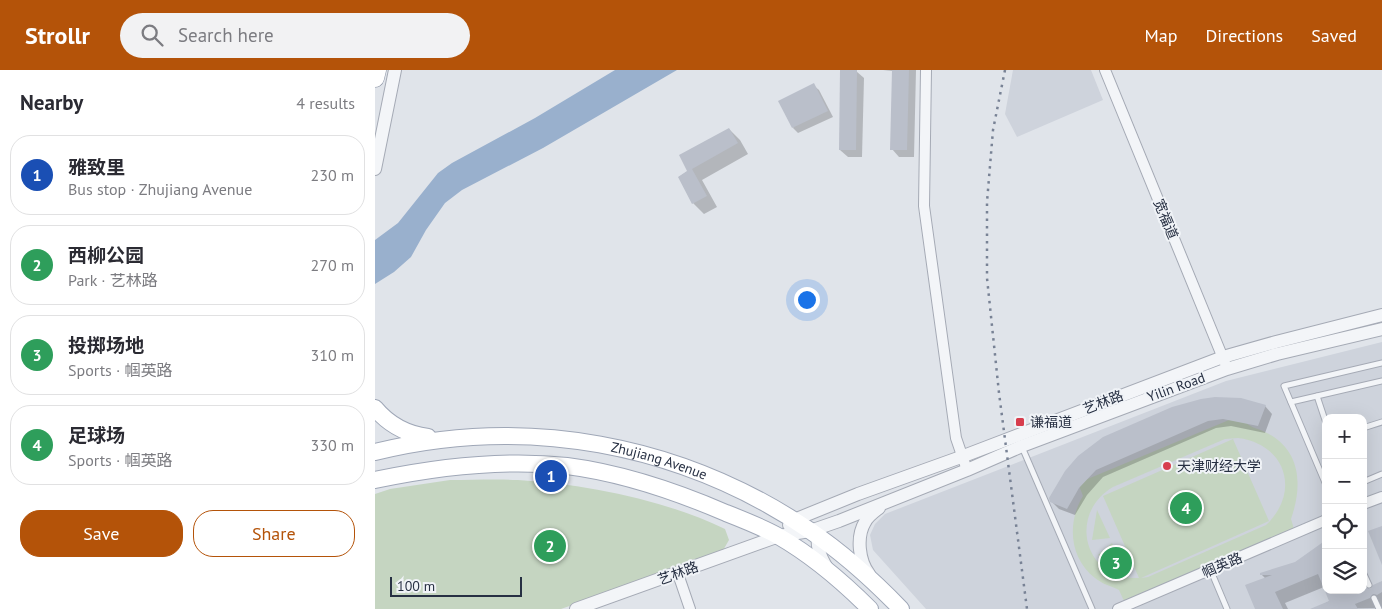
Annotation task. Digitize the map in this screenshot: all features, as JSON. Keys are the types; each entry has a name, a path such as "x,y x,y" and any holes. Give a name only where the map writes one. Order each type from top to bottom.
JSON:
{"highway":[{"path":"375,78 377,70"}],"main road":[{"path":"375,408 393,425 402,430 422,436 443,439"},
{"name":"Zhujiang Avenue","path":"375,452 408,444 443,439 519,436 591,442 659,459 748,494 816,532 878,586 901,609"},
{"name":"Zhujiang Avenue","path":"375,480 411,472 466,466 539,464 568,466 640,481 673,491 779,536 829,571 870,609"}],"street":[{"path":"375,169 395,70"},
{"path":"926,70 924,206 953,420 961,457 967,470"},
{"name":"宽福道","path":"1105,70 1225,363"},
{"name":"艺林路","path":"779,536 794,520 858,494 1225,363 1382,316"},
{"name":"Yilin Road","path":"816,532 1225,363 1277,354 1382,329"},
{"path":"829,571 818,551 816,532 831,512 858,494"},
{"path":"1367,503 1382,497"},
{"path":"878,586 864,568 860,538 865,521 891,501"},
{"name":"帼英路","path":"1118,609 1322,522"},
{"name":"艺林路","path":"576,609 678,574 779,536 816,532"},
{"path":"678,574 690,609"}],"lane":[{"path":"1322,475 1284,386 1382,362"},
{"path":"1291,402 1382,380"},
{"path":"1317,396 1323,414"},
{"path":"1367,427 1382,422"},
{"path":"1021,446 1092,609"},
{"path":"1367,480 1382,474"},
{"path":"1211,570 1227,609"},
{"path":"1367,581 1369,585"},
{"path":"1374,598 1379,609"}],"shaded area":[{"path":"1013,70 1091,70 1103,100 1017,137 1005,114"},
{"name":"天津财经大学","path":"1382,342 1382,609 926,609 873,550 870,535 875,524 885,514 1226,381"}],"green space":[{"path":"1241,415 1247,423 1280,442 1288,451 1293,461 1298,483 1295,507 1291,519 1294,529 1124,601 1119,590 1098,580 1086,570 1076,550 1073,539 1074,517 1083,496 1078,483","holes":["1238,438 1254,442 1268,449 1277,459 1283,471 1285,485 1283,498 1277,512 1266,525 1148,577 1141,578 1269,521 1233,439 1103,496 1139,578 1120,576 1105,569 1094,558 1088,544 1087,528 1090,513 1099,499 1113,487 1225,439"]},
{"path":"450,480 543,482 624,495 702,519 725,529 729,540 722,552 561,609 375,609 375,494 390,489"},
{"path":"1097,510 1110,538 1092,540"},
{"path":"1112,543 1124,572 1098,555"}],"water":[{"path":"615,70 677,70 543,148 462,190 445,203 426,230 411,257 394,272 375,284 375,240 398,223 438,173 452,163 535,118"}],"building":[{"path":"840,70 857,70 856,150 839,150"},
{"path":"892,70 909,70 907,150 890,150"},
{"path":"814,83 828,111 792,128 778,101"},
{"path":"729,128 738,143 692,169 707,196 692,204 678,177 687,171 679,155"},
{"path":"1215,397 1241,398 1266,405 1258,426 1223,419 1208,421 1096,470 1079,488 1067,509 1050,502 1049,498 1065,471 1078,456 1103,437 1172,407"},
{"path":"1382,526 1382,565 1368,531"},
{"path":"1322,543 1322,584 1318,574 1275,592 1283,609 1255,609 1245,585 1272,575 1260,575 1260,573 1295,562"},
{"path":"1382,581 1382,592 1377,595 1373,594 1370,598 1355,604 1358,609 1310,609 1329,601 1326,594 1367,594 1367,588 1370,589 1373,585"}],"railway":[{"path":"1005,70 993,130 987,202 987,278 999,393 1027,609"}],"place":[{"name":"谦福道","path":"1020,422"},
{"name":"天津财经大学","path":"1167,466"},
{"name":"雅致里","path":"551,476"},
{"name":"足球场","path":"1186,508"},
{"name":"西柳公园","path":"550,546"},
{"name":"投掷场地","path":"1116,563"}]}
